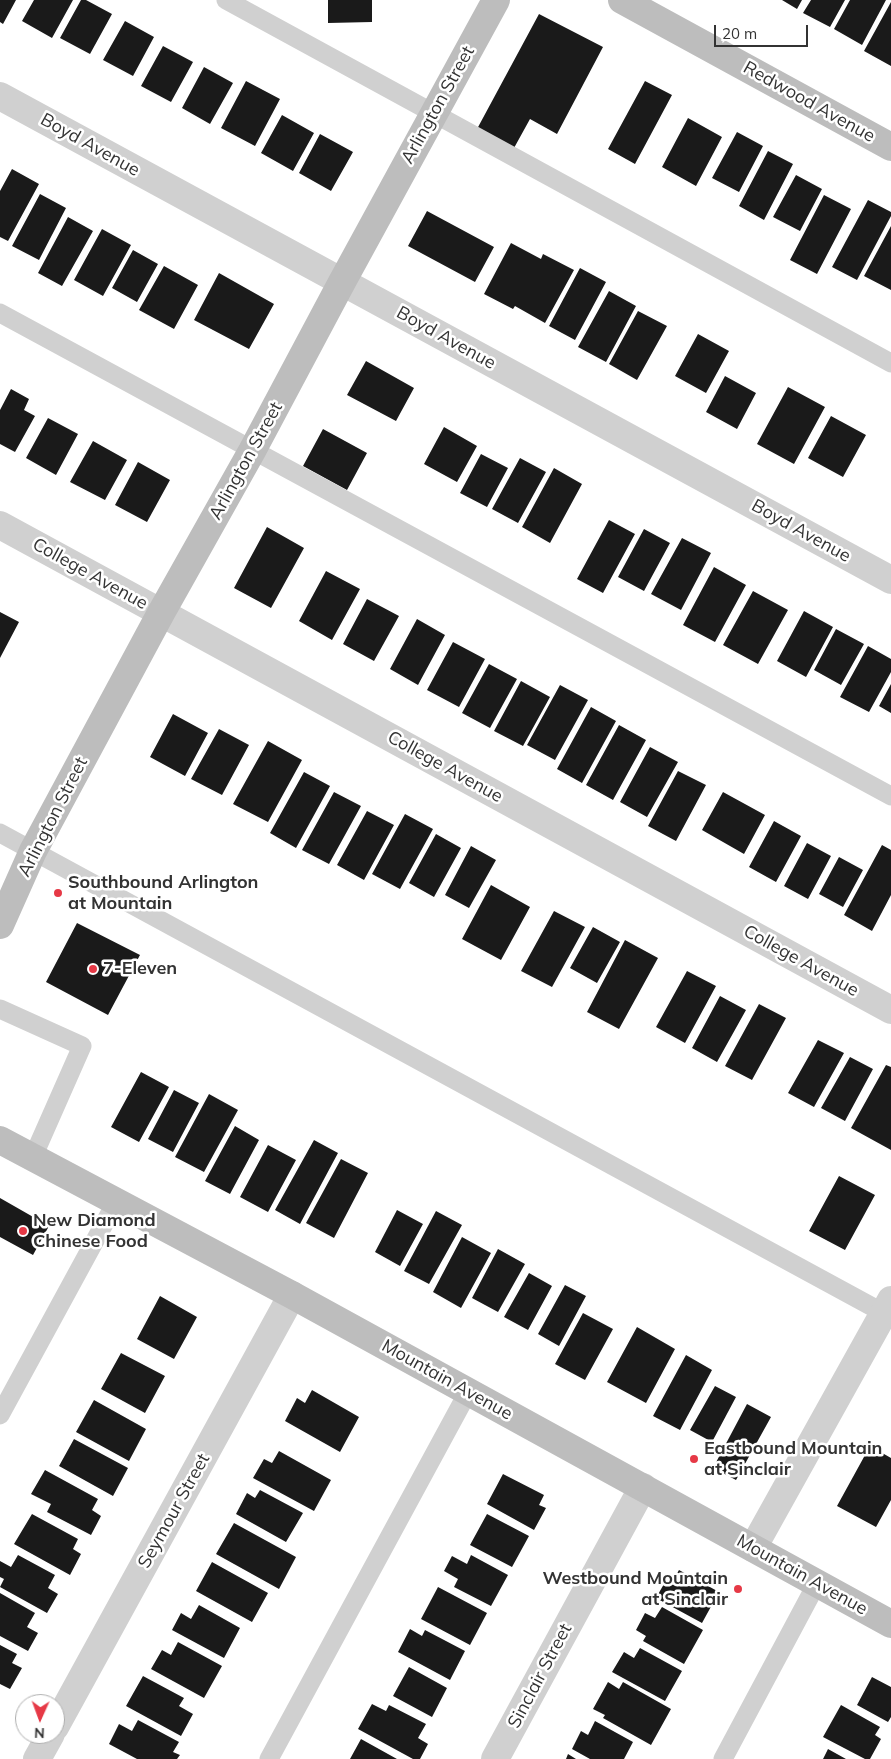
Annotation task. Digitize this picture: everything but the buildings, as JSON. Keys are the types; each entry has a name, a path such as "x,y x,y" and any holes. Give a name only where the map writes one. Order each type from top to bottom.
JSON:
{"main road":[{"name":"Arlington Street","path":"0,925 33,851 496,0"},
{"name":"Redwood Avenue","path":"622,0 891,147"},
{"name":"Mountain Avenue","path":"0,1140 292,1295 891,1624"}],"street":[{"name":"Boyd Avenue","path":"0,96 891,580"},
{"name":"College Avenue","path":"0,525 891,1010"},
{"name":"Seymour Street","path":"65,1709 292,1295"},
{"path":"753,1548 888,1310"},
{"name":"Sinclair Street","path":"495,1759 643,1487"},
{"path":"37,1759 45,1744"}],"lane":[{"path":"226,0 891,363"},
{"path":"0,313 891,796"},
{"path":"0,833 888,1310"},
{"path":"0,1010 82,1046 33,1157"},
{"path":"0,1415 116,1202"},
{"path":"269,1759 468,1392"},
{"path":"723,1759 817,1584"}],"place":[{"name":"Southbound Arlington at Mountain","path":"58,893"},
{"name":"7-Eleven","path":"93,969"},
{"name":"New Diamond Chinese Food","path":"23,1231"},
{"name":"Eastbound Mountain at Sinclair","path":"694,1459"},
{"name":"Westbound Mountain at Sinclair","path":"738,1589"}]}
